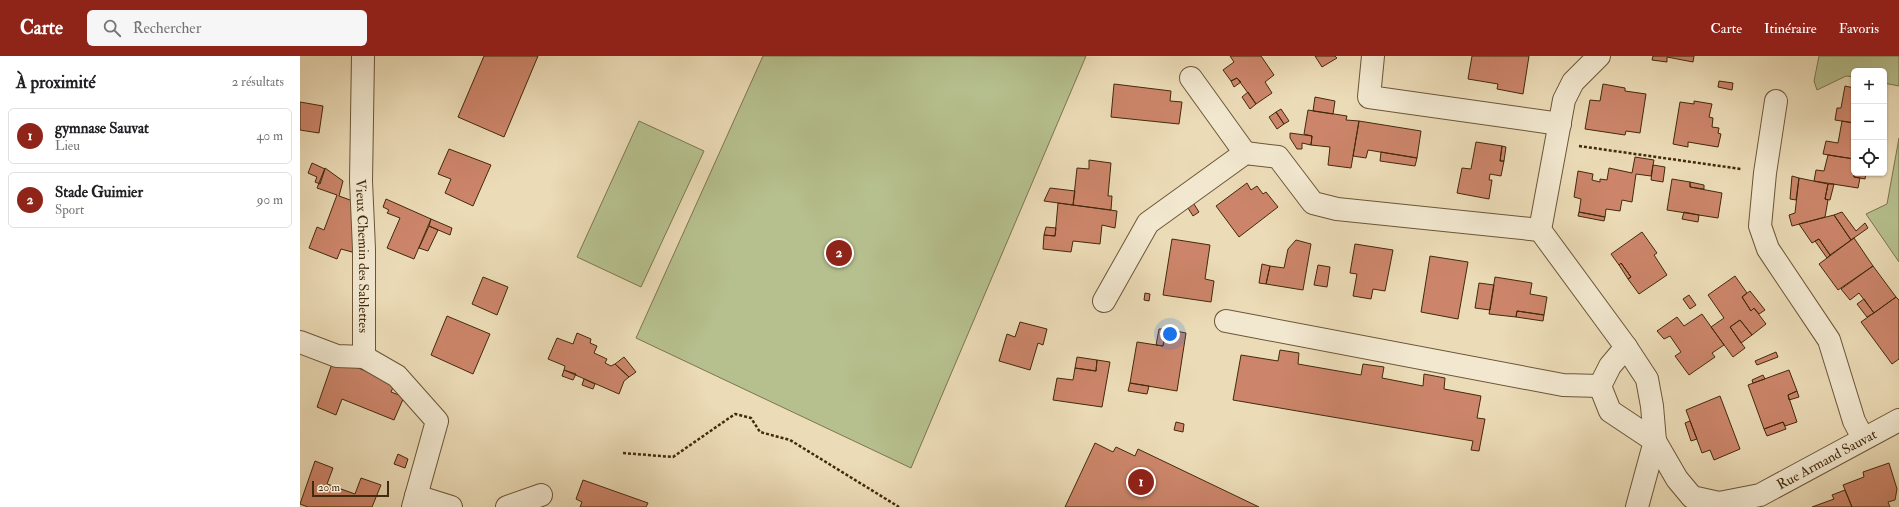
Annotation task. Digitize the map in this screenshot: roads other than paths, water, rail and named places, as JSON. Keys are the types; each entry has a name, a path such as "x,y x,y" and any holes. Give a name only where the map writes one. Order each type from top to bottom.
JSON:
{"street":[{"name":"Vieux Chemin des Sablettes","path":"363,56 361,181 364,249 364,357"},
{"path":"1373,56 1369,97 1559,133"},
{"path":"1599,56 1573,82 1564,100 1540,230 1626,347 1647,379 1652,406 1655,441 1637,507"},
{"path":"1191,78 1245,153"},
{"path":"1776,101 1765,173 1760,226 1768,249 1829,340 1854,421 1863,438"},
{"path":"1104,301 1148,223 1245,153 1278,157 1313,203 1337,209 1540,230"},
{"path":"1226,321 1563,385 1600,386"},
{"path":"300,342 337,356 364,357 397,376 437,421 414,502 451,507"},
{"path":"1626,347 1610,366 1600,386 1610,411 1655,441 1676,479 1692,497 1713,505"},
{"name":"Rue Armand Sauvat","path":"1713,505 1760,495 1832,457 1863,438 1899,420"},
{"path":"507,507 542,495"}],"place":[{"name":"Stade Guimier","path":"839,253"},
{"name":"gymnase Sauvat","path":"1141,482"}]}
